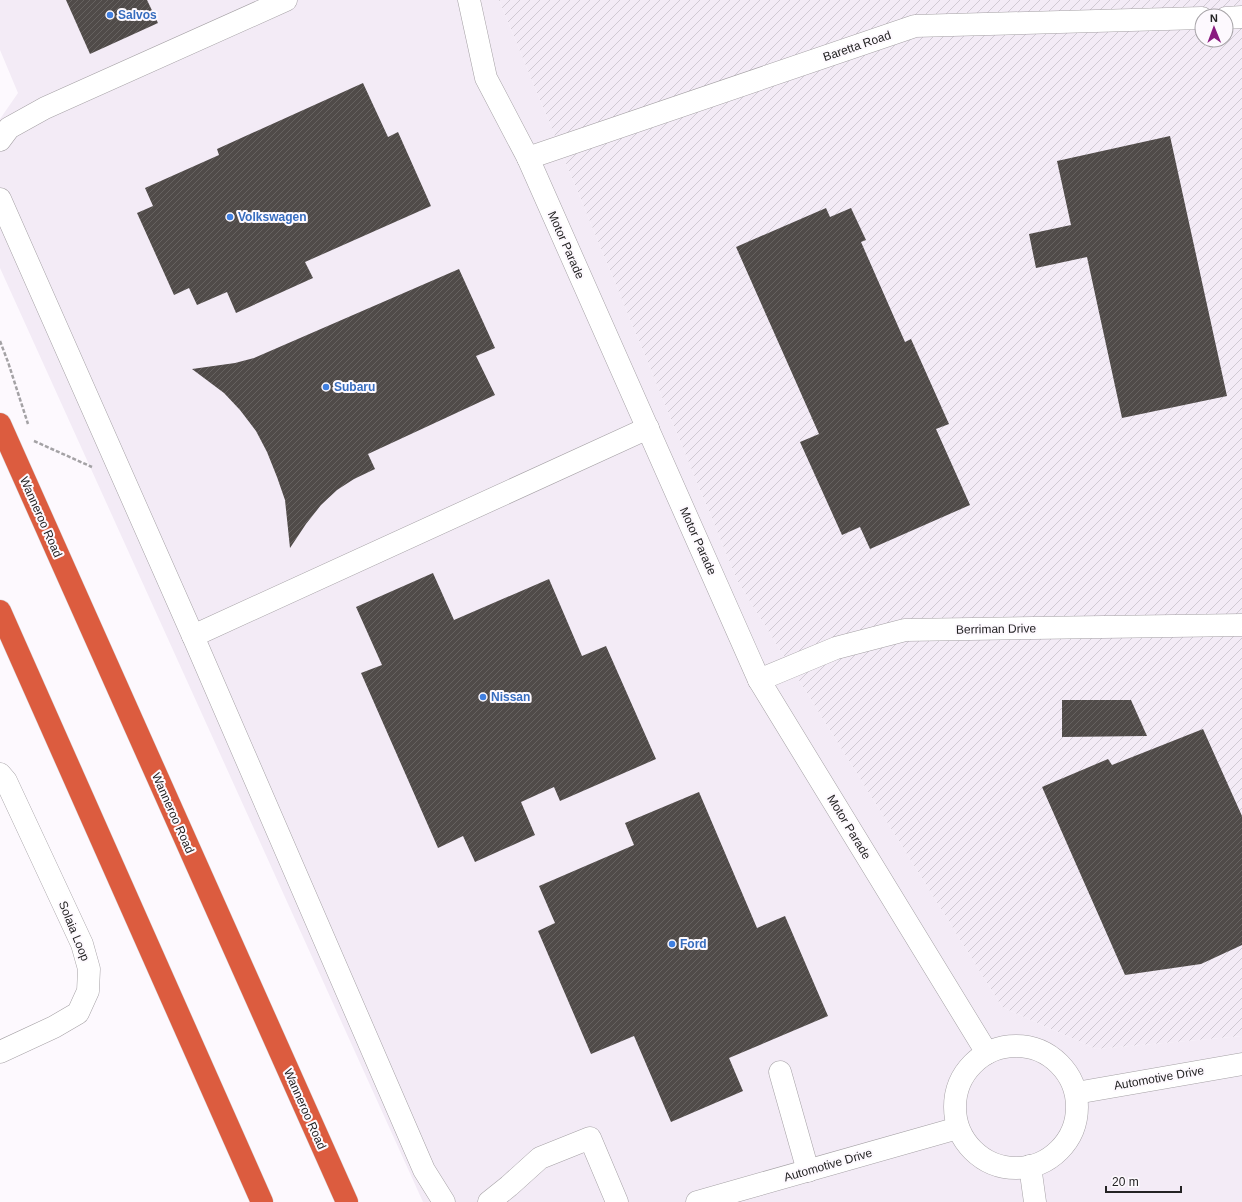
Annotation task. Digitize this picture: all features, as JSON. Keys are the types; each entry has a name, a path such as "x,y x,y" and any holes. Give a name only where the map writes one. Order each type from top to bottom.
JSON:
{"highway":[{"name":"Wanneroo Road","path":"0,424 347,1202"},
{"path":"0,611 257,1199"}],"street":[{"path":"0,140 9,128 45,108 286,0"},
{"name":"Motor Parade","path":"469,0 486,78 528,158 759,680 987,1053"},
{"name":"Baretta Road","path":"528,158 915,26 1194,18"},
{"path":"0,199 193,636 424,1170 444,1202"},
{"path":"193,636 648,428"},
{"name":"Berriman Drive","path":"759,680 836,648 905,630 1242,625"},
{"name":"Solaia Loop","path":"0,774 6,781 82,944 89,969 88,991 78,1013 54,1027 0,1052"},
{"path":"1008,1046 1030,1047 1051,1056 1067,1072 1076,1093 1077,1117 1069,1139 1052,1156 1030,1166 1008,1167 987,1161 970,1147 958,1128 955,1106 959,1085 970,1067 987,1053 1008,1046"},
{"name":"Automotive Drive","path":"1076,1093 1242,1064"},
{"path":"780,1072 808,1171"},
{"name":"Automotive Drive","path":"697,1202 752,1195 808,1171 958,1128"},
{"path":"489,1202 510,1186 540,1158 590,1138 617,1202"},
{"path":"1030,1166 1035,1202"}],"shaded area":[{"path":"0,0 499,0 738,582 1002,1007 1096,1049 1242,1036 1242,1202 423,1202 0,268 0,119 18,93 0,50"},
{"path":"499,0 1242,0 1242,1036 1096,1049 1002,1007 738,582"}],"building":[{"path":"66,0 147,0 158,23 90,54"},
{"path":"363,83 388,137 398,132 431,206 305,262 313,278 236,313 227,292 197,305 189,288 174,295 137,213 153,206 145,188 219,155 217,149"},
{"path":"1170,136 1227,396 1122,418 1087,257 1036,268 1029,234 1071,225 1057,161"},
{"path":"826,208 830,217 851,208 866,240 861,242 905,342 911,339 949,424 936,429 970,505 870,549 860,527 842,535 800,442 819,434 736,247"},
{"path":"459,269 495,348 476,356 495,395 368,454 375,469 354,479 337,490 321,505 290,548 285,500 267,452 256,431 240,410 224,393 192,369 235,363 254,358"},
{"path":"433,573 454,620 549,579 582,656 606,646 656,759 560,801 554,787 521,802 535,835 475,862 463,836 438,848 361,673 382,665 356,607"},
{"path":"1062,700 1131,700 1147,736 1062,737"},
{"path":"1203,729 1242,816 1242,945 1201,964 1125,975 1042,787 1108,759 1112,765"},
{"path":"699,792 757,928 785,916 828,1016 729,1058 743,1091 671,1122 634,1036 591,1054 538,931 555,923 539,886 634,845 625,823"}],"place":[{"name":"Salvos","path":"110,15"},
{"name":"Volkswagen","path":"230,217"},
{"name":"Subaru","path":"326,387"},
{"name":"Nissan","path":"483,697"},
{"name":"Ford","path":"672,944"}]}
